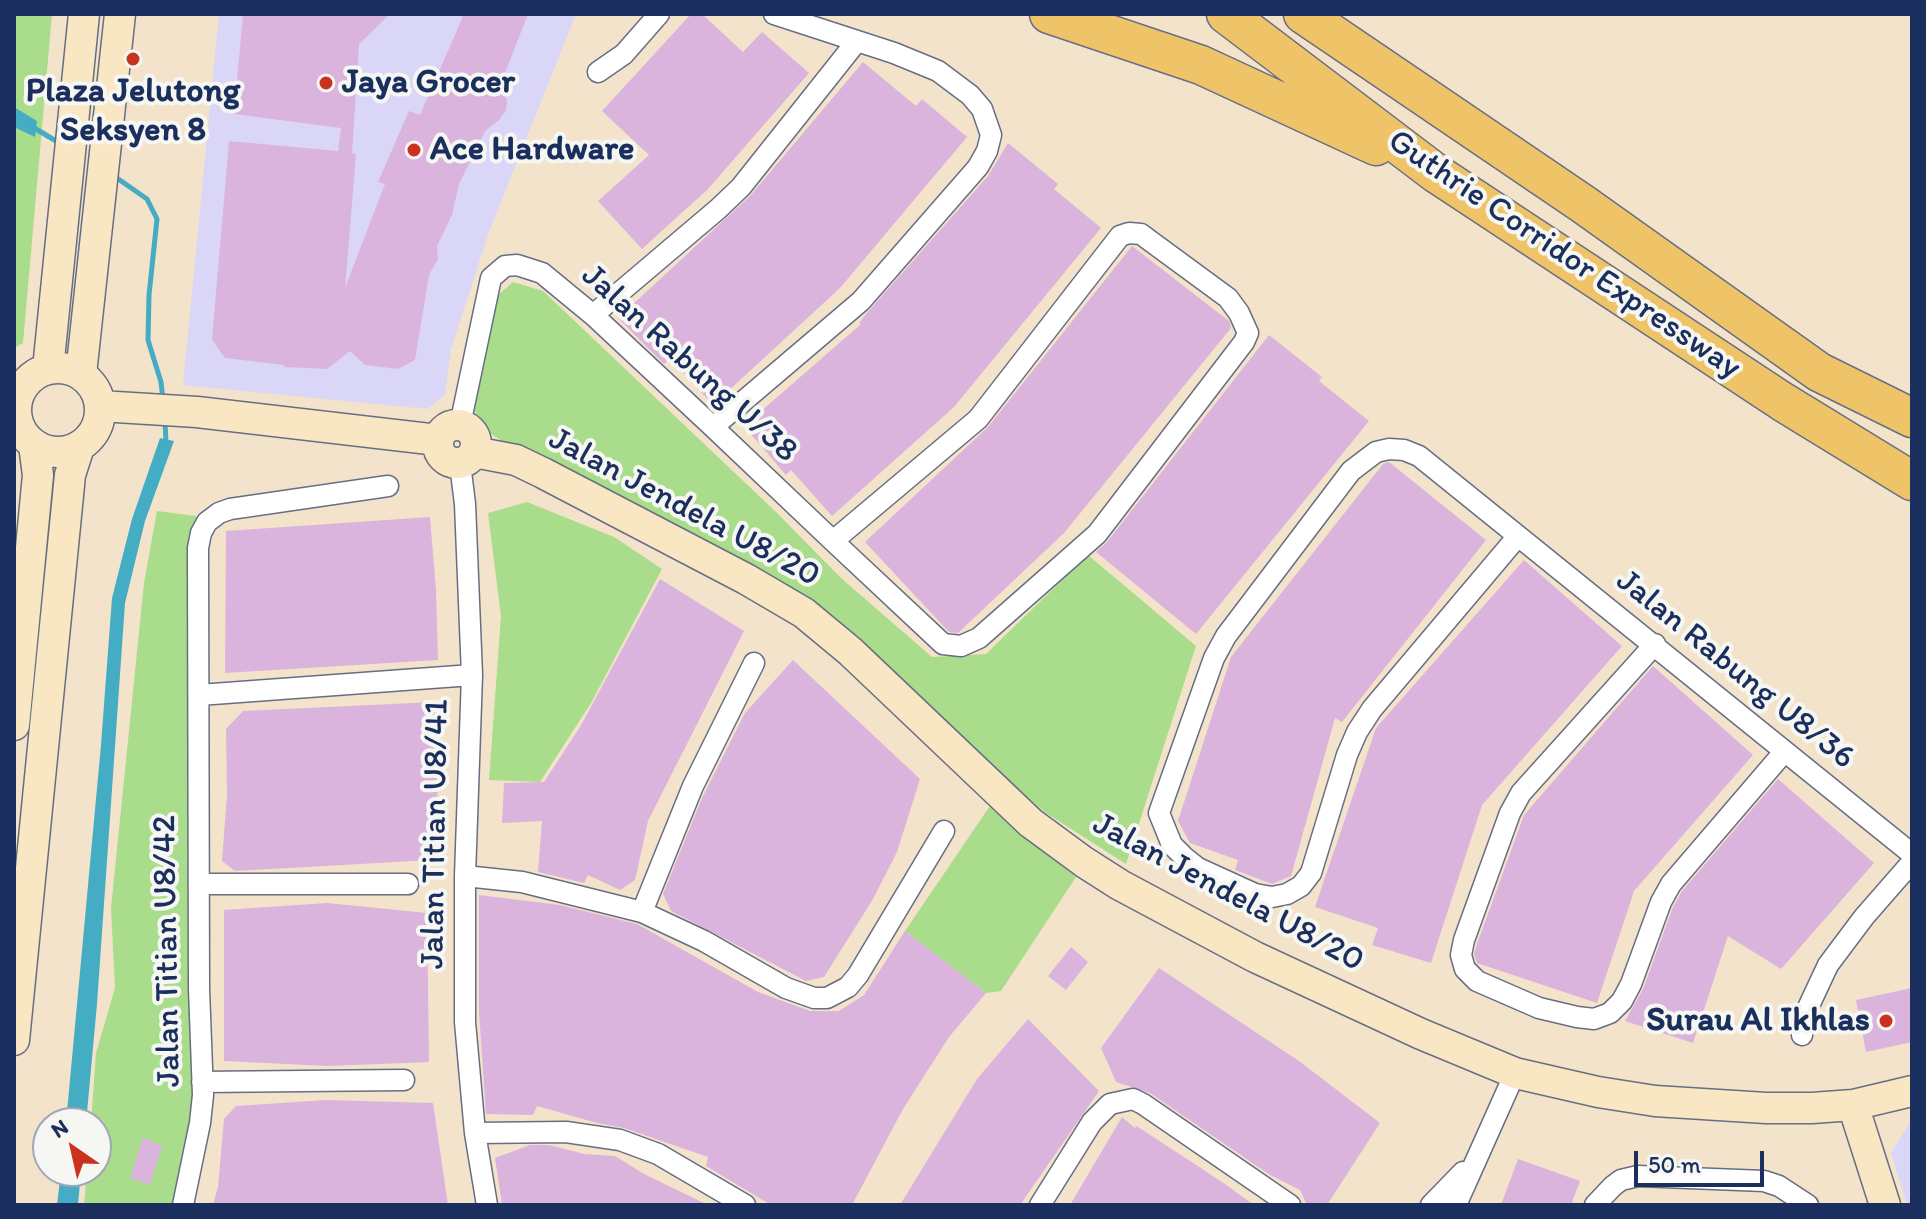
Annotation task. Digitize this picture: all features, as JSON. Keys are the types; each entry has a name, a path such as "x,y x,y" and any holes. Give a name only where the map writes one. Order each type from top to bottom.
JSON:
{"highway":[{"name":"Guthrie Corridor Expressway","path":"1226,14 1437,174 1783,402 1912,481"},
{"name":"Guthrie Corridor Expressway","path":"1303,14 1583,204 1819,372 1912,418"},
{"path":"1346,14 1583,204"},
{"path":"1053,15 1201,65 1437,174"}],"street":[{"path":"14,725 38,475 16,409 19,396 32,375 69,180 84,14"},
{"path":"81,374 120,14"},
{"path":"598,72 624,54 659,14"},
{"path":"713,427 861,301 978,167 991,135 982,109 970,95 938,71 774,14"},
{"path":"593,315 741,187 857,41"},
{"name":"Jalan Rabung U/38","path":"449,432 488,286 497,271 505,266 517,265 542,273 593,315 713,427 833,541 943,644 961,646 979,638 1097,534 1244,342 1248,333 1244,322 1228,298 1141,234 1120,236 978,419 833,541"},
{"path":"14,1040 70,475 79,447 96,429 100,406 91,382 81,374 59,368 32,375"},
{"path":"100,406 474,435 467,458"},
{"path":"22,428 56,452 79,447"},
{"name":"Jalan Rabung U8/36","path":"1518,536 1372,709 1357,732 1311,873 1301,886 1287,894 1272,897 1255,894 1198,868 1172,845 1159,813 1214,658 1226,636 1351,471 1376,452 1389,449 1404,450 1419,456 1912,854"},
{"name":"Jalan Titian U8/41","path":"467,458 465,504 472,675 465,876 465,1022 475,1133 487,1205"},
{"name":"Jalan Jendela U8/20","path":"467,458 516,460 746,579 804,613 851,652 1031,823 1120,885 1255,957 1351,1003 1515,1073 1655,1101 1766,1108 1853,1105 1912,1091"},
{"name":"Jalan Titian U8/42","path":"183,1205 200,1123 202,1082 198,548 207,522 230,509 388,486"},
{"path":"1655,644 1521,793 1510,813 1461,955 1465,969 1477,981 1539,1008 1594,1019 1610,1013 1622,1001 1631,984 1661,902 1671,884 1784,752"},
{"path":"642,912 693,786 754,663"},
{"path":"199,695 472,675"},
{"path":"465,876 522,882 642,912 704,941 786,988 814,998 827,998 848,987 858,975 944,831"},
{"path":"1802,1035 1806,1012 1828,965 1864,917 1912,862"},
{"path":"199,884 408,884"},
{"path":"1456,1205 1515,1073"},
{"path":"202,1082 404,1080"},
{"path":"1040,1205 1092,1122 1110,1104 1133,1099 1290,1205"},
{"path":"1853,1105 1885,1205"},
{"path":"475,1133 566,1132 620,1140 658,1154 745,1205"},
{"path":"1431,1205 1478,1153"},
{"path":"1595,1205 1621,1180 1638,1176 1764,1181 1792,1193 1808,1205"}],"shaded area":[{"path":"219,14 576,14 489,232 451,349 445,395 427,409 183,385"},
{"path":"1912,1119 1912,1205 1907,1205 1891,1153"}],"green space":[{"path":"14,14 52,14 23,343 14,348"},
{"path":"513,282 543,291 776,512 841,578 932,657 986,654 1088,555 1196,646 1126,864 1046,813 942,724 720,557 559,464 508,445 484,429 472,405 498,295"},
{"path":"527,502 614,537 662,569 591,703 540,782 489,780 501,616 488,513"},
{"path":"157,511 196,516 192,579 193,1098 187,1154 175,1205 84,1205 86,1187 112,1187 112,1107 92,1107 96,1053 115,988 111,908 144,583"},
{"path":"990,806 1076,877 1001,991 986,993 905,931"}],"water":[{"path":"14,107 37,121 35,137 14,127"},
{"path":"160,438 174,441 145,521 125,603 87,1107 67,1107 112,598 132,519"},
{"path":"59,1187 80,1187 78,1205 57,1205"}],"building":[{"path":"243,14 390,14 359,44 352,153 356,154 345,288 385,184 378,182 409,111 420,115 464,14 528,14 500,86 507,100 506,110 485,131 459,184 452,215 437,246 438,259 429,275 415,360 398,369 365,365 350,351 327,369 284,367 225,358 212,340 229,141 338,151 341,128 234,114"},
{"path":"691,14 702,14 743,52 762,32 809,73 708,189 642,249 598,201 649,155 602,111"},
{"path":"863,62 916,106 922,99 967,137 840,288 713,405 670,358 664,364 618,318 750,196"},
{"path":"1008,143 1058,184 1054,189 1101,228 954,407 832,516 791,470 786,475 744,426 861,324 866,314 988,176"},
{"path":"1132,246 1229,321 1231,328 1064,533 958,633 949,632 865,542 988,427"},
{"path":"1269,335 1322,377 1319,381 1369,421 1196,634 1096,552"},
{"path":"1389,462 1486,540 1342,722 1335,718 1291,876 1272,884 1235,870 1238,860 1190,843 1178,821 1231,657 1383,464"},
{"path":"430,517 438,660 225,673 226,531"},
{"path":"1524,560 1622,646 1482,805 1431,963 1372,945 1378,928 1315,907 1376,728"},
{"path":"660,579 744,631 648,821 635,880 620,890 588,875 584,883 538,872 542,821 502,823 504,783 544,782 580,727"},
{"path":"793,660 920,779 897,852 873,899 824,977 806,981 671,911 663,894 702,798 745,713"},
{"path":"1653,666 1753,755 1634,891 1597,1003 1477,963 1474,954 1477,944 1524,815"},
{"path":"435,702 439,776 432,860 235,871 222,861 227,795 226,729 243,711"},
{"path":"1778,779 1874,863 1781,969 1728,936 1693,1043 1625,1021 1643,989 1673,907 1682,891"},
{"path":"479,895 560,905 637,924 758,992 810,1011 839,1011 864,995 905,931 986,993 949,1037 903,1109 852,1205 771,1205 706,1166 708,1157 624,1128 537,1106 533,1115 486,1114 479,1012"},
{"path":"327,903 427,913 429,1062 328,1066 224,1061 224,910"},
{"path":"1071,947 1088,962 1066,990 1048,976"},
{"path":"1159,968 1299,1061 1380,1123 1327,1205 1307,1205 1300,1190 1270,1175 1150,1093 1116,1082 1101,1048"},
{"name":"Surau Al Ikhlas","path":"1912,988 1912,1042 1866,1052 1856,1000"},
{"path":"1028,1019 1099,1091 1020,1205 900,1205 977,1079"},
{"path":"326,1100 433,1103 448,1205 213,1205 218,1187 224,1119 236,1106"},
{"path":"1122,1117 1136,1129 1135,1125 1254,1205 1070,1205"},
{"path":"143,1137 162,1146 150,1185 130,1178"},
{"path":"530,1145 549,1145 584,1154 615,1156 644,1174 708,1205 502,1205 495,1158"},
{"path":"1518,1159 1580,1181 1571,1205 1501,1205"}],"waterway":[{"path":"31,126 61,144"},
{"path":"114,176 147,199 157,219 148,340 161,382 163,400"},
{"path":"165,421 166,443"}],"place":[{"name":"Plaza Jelutong Seksyen 8","path":"133,59"},
{"name":"Jaya Grocer","path":"326,83"},
{"name":"Ace Hardware","path":"414,150"},
{"name":"Surau Al Ikhlas","path":"1886,1021"}]}
